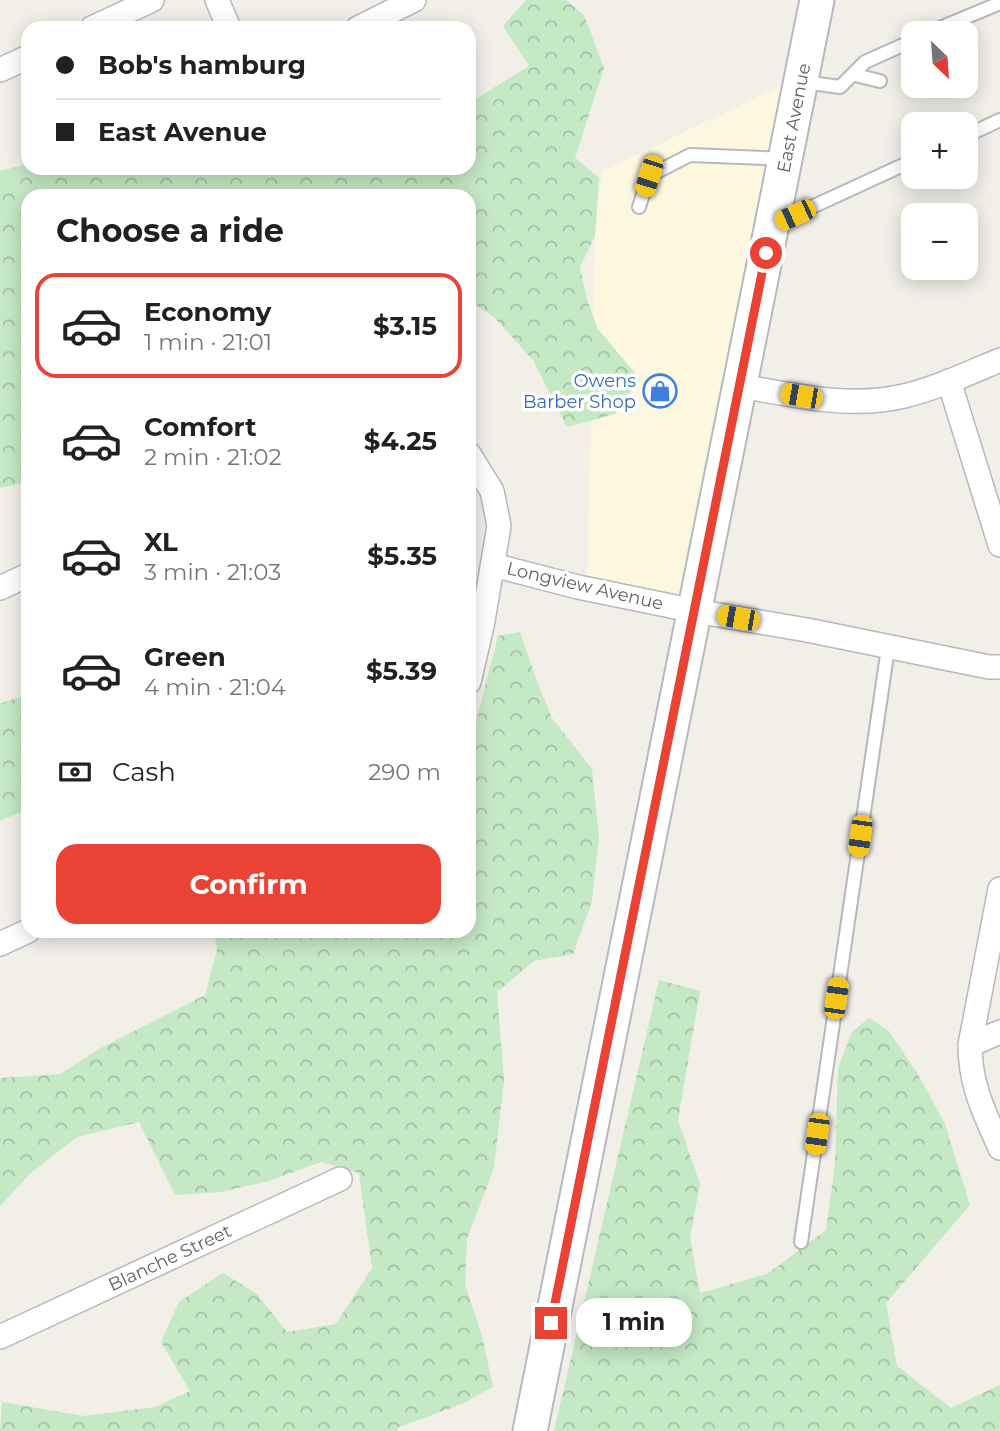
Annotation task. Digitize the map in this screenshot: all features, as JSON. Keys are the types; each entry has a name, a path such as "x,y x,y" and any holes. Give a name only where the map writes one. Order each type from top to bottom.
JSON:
{"main road":[{"name":"East Avenue","path":"530,1431 817,0"}],"street":[{"path":"107,21 152,0"},
{"path":"217,0 226,21"},
{"path":"372,21 414,0"},
{"path":"0,70 21,60"},
{"path":"740,386 818,400 855,402 905,396 1000,360"},
{"path":"949,381 1000,545"},
{"name":"Longview Avenue","path":"476,463 492,491 498,510 499,526 493,565 578,587 695,611 1000,667"},
{"path":"476,652 493,565"},
{"path":"0,588 21,578"},
{"path":"1000,889 970,1045 970,1070 980,1104 1000,1148"},
{"path":"0,944 21,934"},
{"path":"970,1045 1000,1032"},
{"name":"Blanche Street","path":"0,1337 340,1179"}],"lane":[{"path":"957,21 1000,3"},
{"path":"801,82 840,88 865,62 901,46"},
{"path":"855,75 880,81"},
{"path":"978,130 1000,120"},
{"path":"639,207 649,176 691,155 785,159"},
{"path":"772,226 901,166"},
{"path":"801,1242 888,648"}],"shaded area":[{"path":"802,76 695,611 587,589 595,236 602,171"}],"green space":[{"path":"526,0 566,0 584,15 604,68 575,158 599,178 595,236 580,267 587,300 598,329 640,379 615,414 567,427 533,360 494,317 476,305 476,189 21,189 21,484 0,488 0,171 21,166 21,175 476,175 476,99 529,66 503,26"},
{"path":"520,632 552,718 592,769 599,839 592,901 573,954 534,961 497,992 504,1080 494,1168 467,1239 465,1285 482,1336 493,1387 464,1403 397,1428 397,1431 0,1431 2,1402 84,1416 155,1407 190,1391 161,1342 179,1302 223,1273 257,1294 287,1332 336,1324 372,1268 359,1173 321,1162 269,1181 220,1192 175,1195 139,1122 77,1137 31,1173 0,1206 0,1078 60,1074 99,1049 205,995 217,950 215,938 476,938 476,722 498,636"},
{"path":"21,697 21,812 0,821 0,703"},
{"path":"659,980 700,991 678,1120 700,1184 690,1238 700,1293 767,1274 826,1230 835,1164 838,1068 852,1032 869,1018 889,1031 919,1076 945,1124 970,1205 886,1303 897,1366 951,1408 1000,1385 1000,1431 554,1431"}],"place":[{"name":"Owens Barber Shop","path":"660,391"}],"route":[{"path":"551,1323 766,253"}]}
